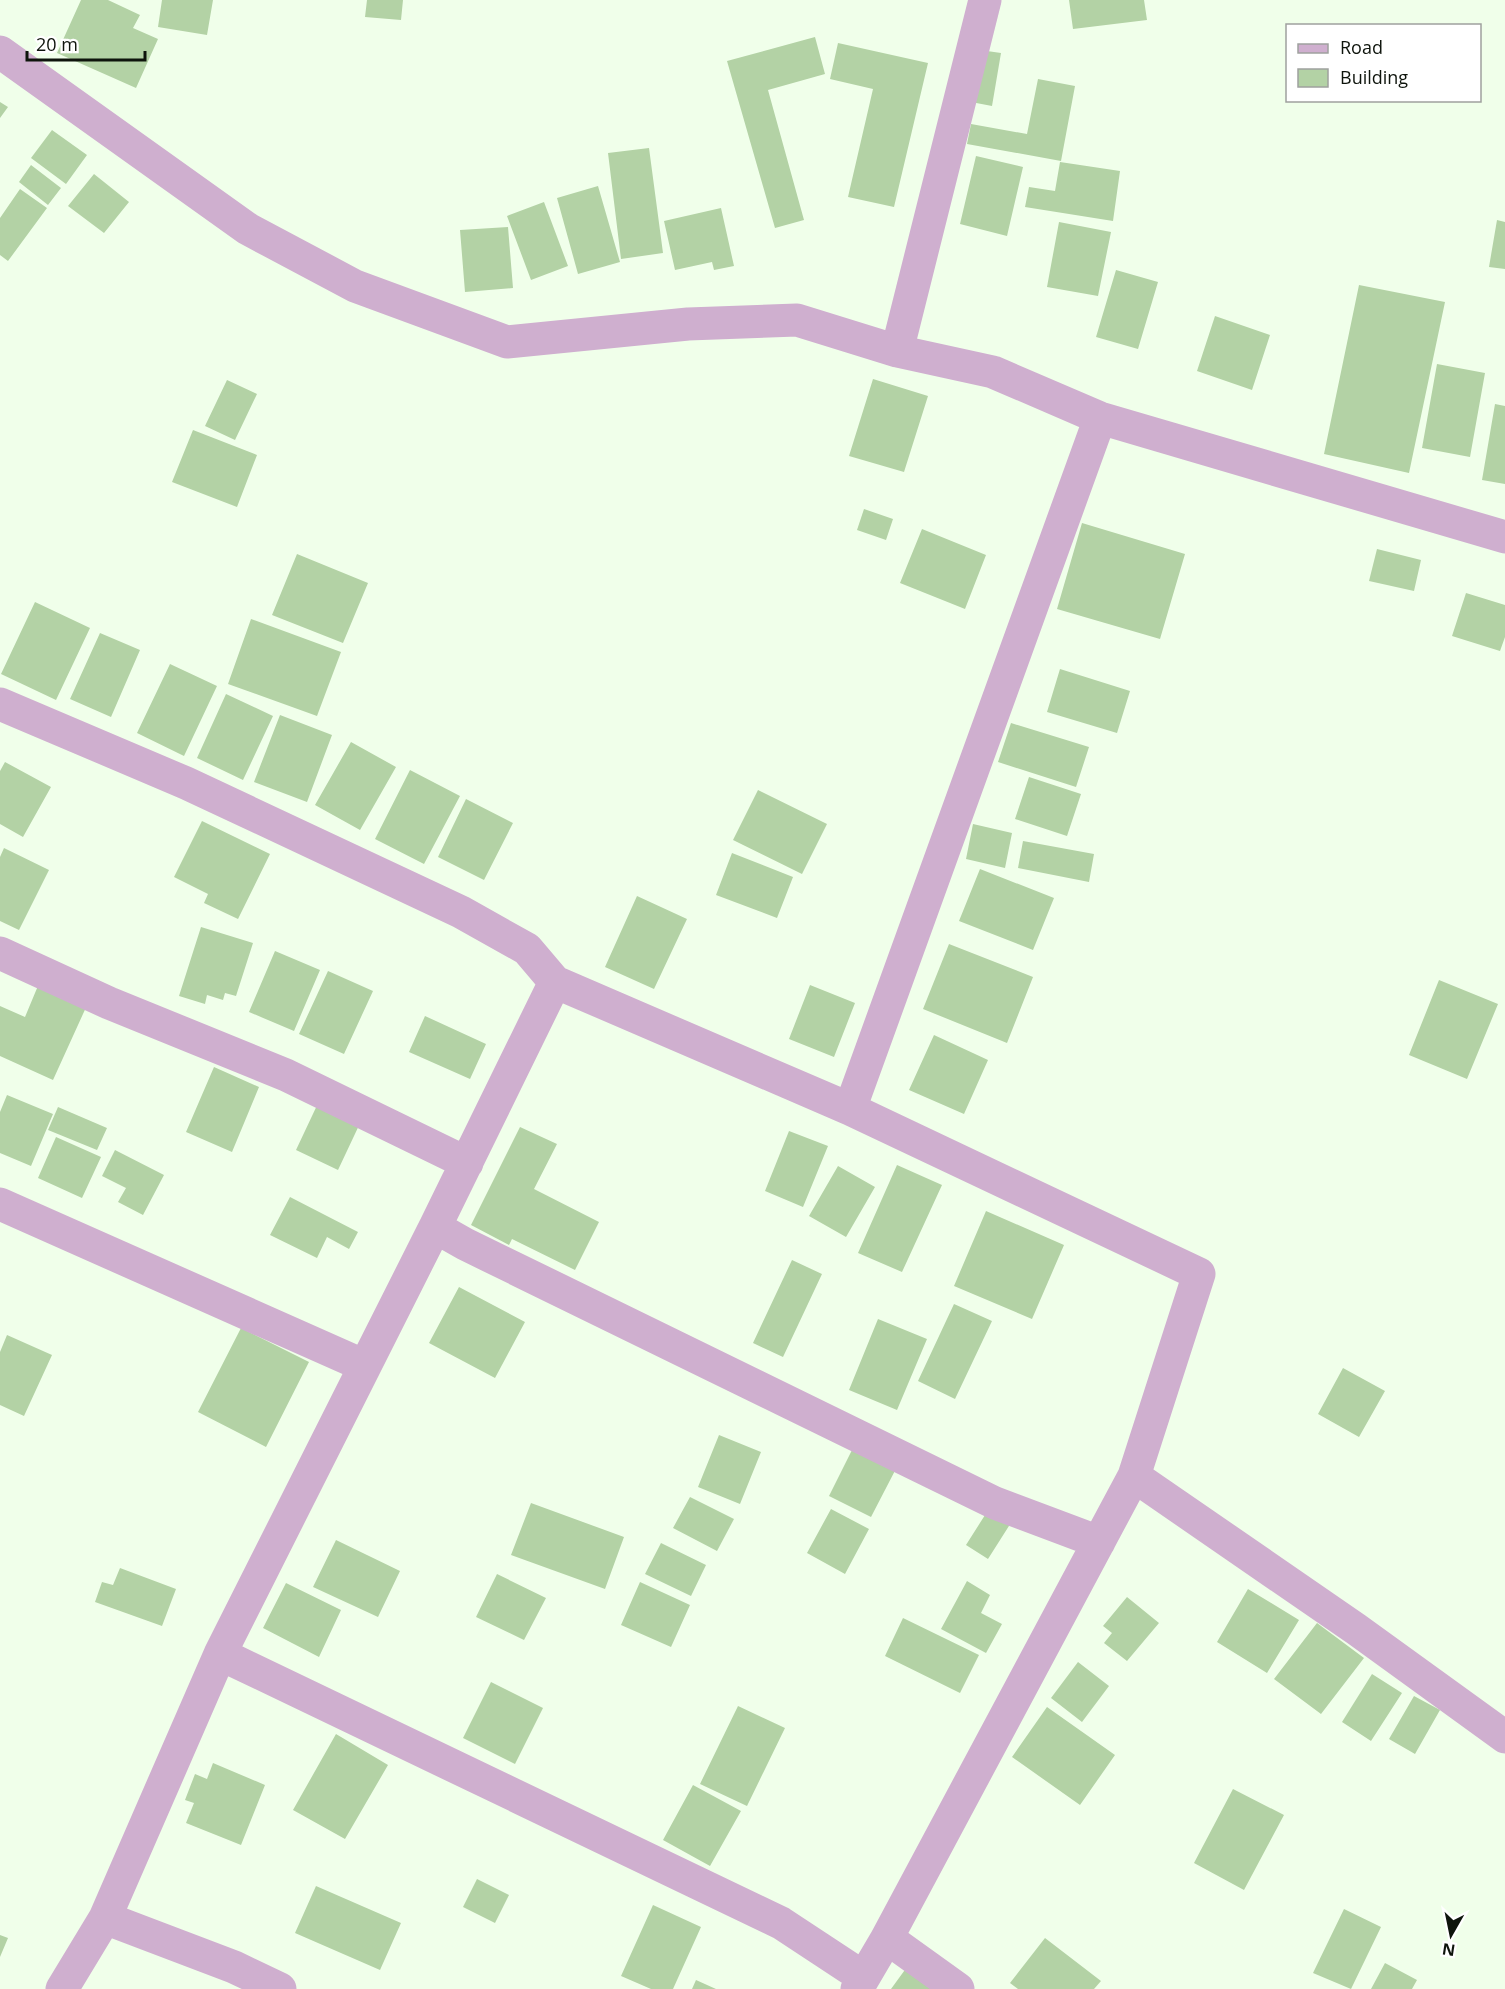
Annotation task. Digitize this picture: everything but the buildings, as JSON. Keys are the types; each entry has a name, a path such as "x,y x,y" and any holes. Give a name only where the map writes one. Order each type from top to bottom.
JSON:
{"street":[{"path":"897,351 985,0"},
{"path":"0,52 248,229 355,286 507,342 688,324 797,320 897,351 993,372 1100,418 1505,537"},
{"path":"850,1109 1100,418"},
{"path":"0,704 186,783 445,904 527,949 555,982 850,1109 1198,1274 1134,1476 887,1938 860,1983 780,1923 220,1654"},
{"path":"0,952 109,1004 286,1076 466,1163"},
{"path":"62,1989 105,1918 220,1654 435,1227 555,982"},
{"path":"0,1204 365,1366"},
{"path":"435,1227 465,1244 995,1503 1099,1542"},
{"path":"1134,1476 1356,1629 1505,1737"},
{"path":"105,1918 234,1967 280,1989"},
{"path":"887,1938 958,1989"}]}
